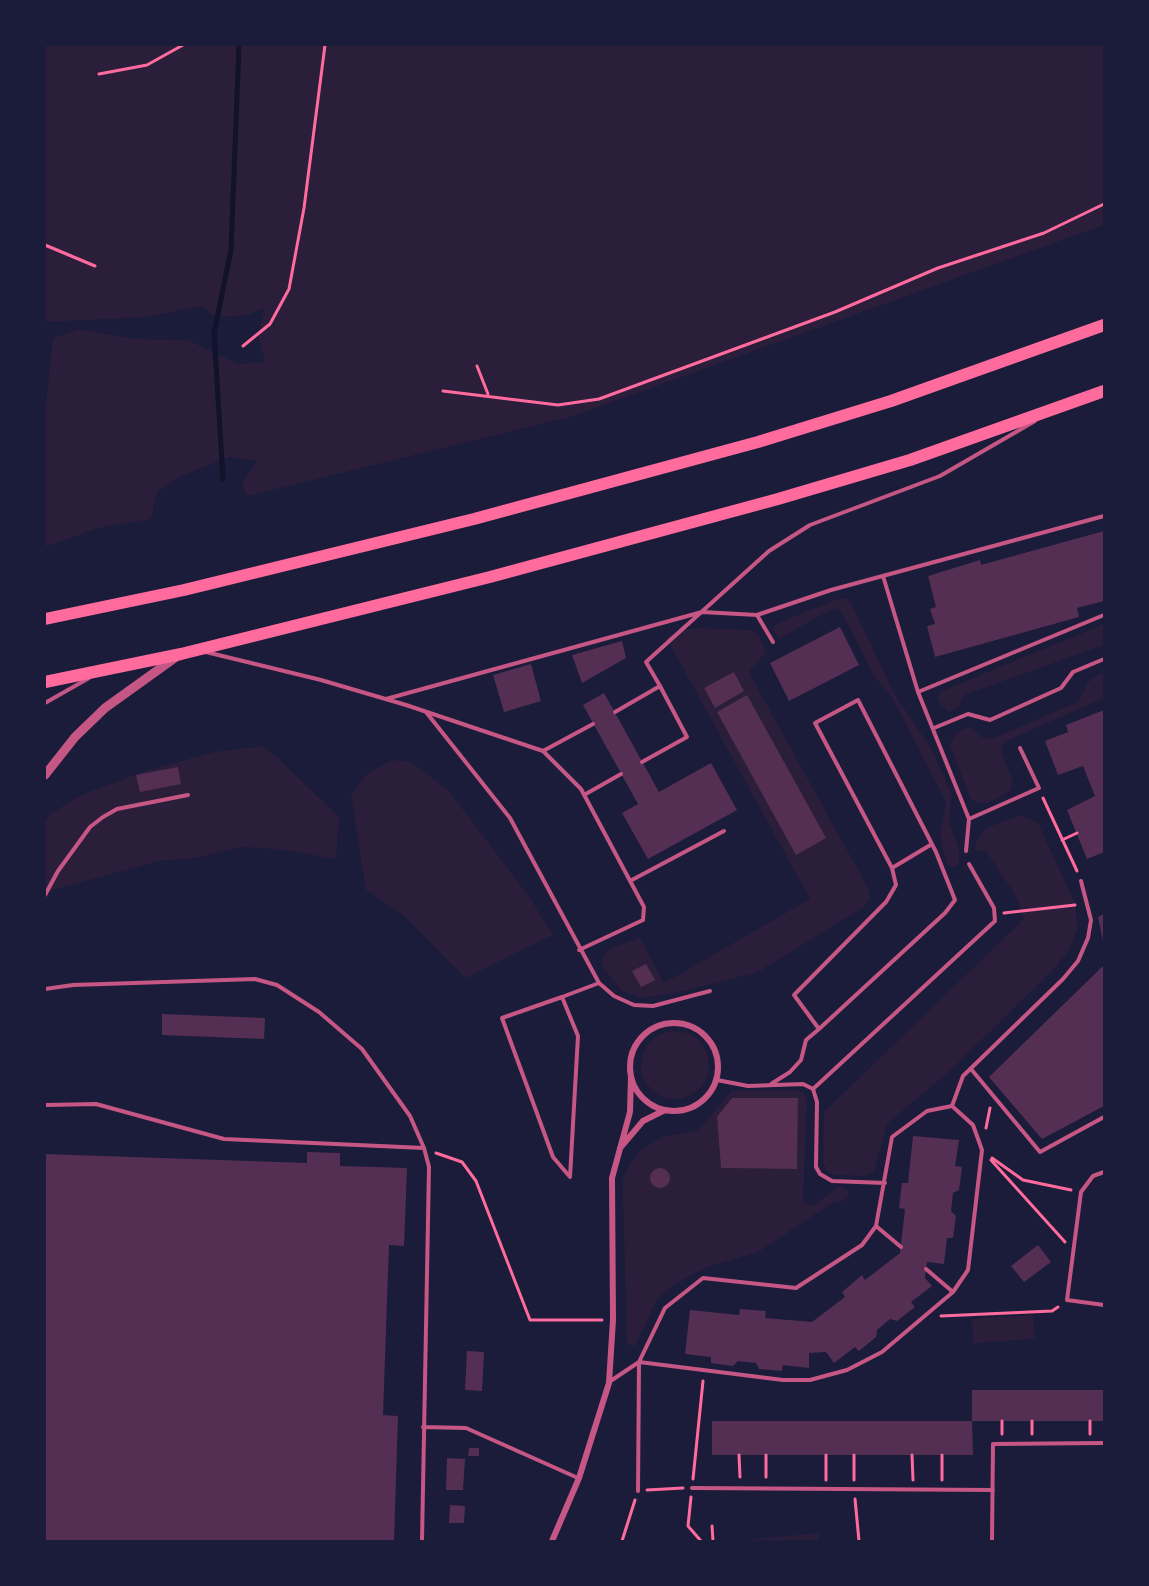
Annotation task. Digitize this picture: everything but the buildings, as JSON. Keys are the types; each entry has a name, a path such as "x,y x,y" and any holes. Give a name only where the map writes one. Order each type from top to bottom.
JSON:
{"highway":[{"path":"45,619 184,590 474,519 758,442 891,401 1104,325"},
{"path":"45,682 181,654 490,577 756,505 910,460 1051,412 1104,391"}],"street":[{"path":"45,775 75,737 105,708 181,654"},
{"path":"552,1541 579,1478 609,1383 613,1320 612,1178 630,1112 630,1059 637,1043 649,1030 664,1023 682,1023 700,1030 710,1041 717,1055 717,1080 701,1102 685,1110 665,1110 650,1104 638,1093 631,1076"},
{"path":"619,1150 643,1121 665,1110"}],"lane":[{"path":"642,762 687,736 646,662 769,551 810,525 940,476 1051,412"},
{"path":"386,699 702,612 758,615 820,594 1104,516"},
{"path":"883,576 918,692 969,819 966,851"},
{"path":"758,615 773,642"},
{"path":"918,692 1104,615"},
{"path":"197,650 321,680 543,751 564,769 584,795 644,908 644,920 579,950"},
{"path":"934,728 968,714 990,720 1061,688 1073,672 1104,659"},
{"path":"45,703 104,670"},
{"path":"615,712 660,686"},
{"path":"771,1084 790,1072 801,1060 806,1040 819,1029 945,913 955,900 932,844 858,700 815,723 892,868 896,885 886,902 794,995 819,1029"},
{"path":"426,712 510,818 579,950 599,982 614,996 634,1005 653,1006 710,991"},
{"path":"543,751 593,724"},
{"path":"969,819 1039,788 1020,748"},
{"path":"584,795 621,774"},
{"path":"45,895 58,871 90,827 117,809 188,795"},
{"path":"630,881 724,831"},
{"path":"892,868 932,844"},
{"path":"813,1089 995,921 996,914 969,864"},
{"path":"952,1106 963,1076 1063,979 1078,960 1088,938 1091,920 1081,880"},
{"path":"45,989 73,985 255,979 277,985 319,1011 362,1049 410,1116 424,1148 429,1167 422,1541"},
{"path":"562,997 578,1036 570,1177 553,1157 502,1018 599,982"},
{"path":"970,1070 1040,1152 1104,1117"},
{"path":"717,1080 748,1086 803,1084 813,1089 817,1101 816,1167 820,1174 832,1181 885,1183"},
{"path":"45,1105 96,1104 224,1139 424,1148"},
{"path":"609,1383 639,1362 783,1380 810,1380 847,1370 882,1352 953,1292 968,1270 982,1150 974,1125 952,1106"},
{"path":"638,1491 639,1362 665,1308 703,1278 796,1288 862,1245 876,1226 892,1137 927,1111 952,1106"},
{"path":"1104,1172 1093,1176 1081,1192 1075,1254 1067,1300 1104,1305"},
{"path":"876,1226 901,1247"},
{"path":"926,1269 953,1292"},
{"path":"423,1428 466,1428 579,1478"},
{"path":"992,1541 993,1444 1104,1443"},
{"path":"692,1488 993,1490"}],"path":[{"path":"99,74 147,64 183,45"},
{"path":"243,346 270,324 289,289 304,208 325,45"},
{"path":"443,391 488,394 558,405 598,399 835,312 938,268 1044,233 1104,204"},
{"path":"45,245 95,266"},
{"path":"477,366 488,394"},
{"path":"1039,788 1081,880"},
{"path":"1062,840 1077,834"},
{"path":"996,914 1089,905"},
{"path":"982,1150 992,1095"},
{"path":"424,1148 462,1162 477,1182 530,1320 613,1320"},
{"path":"982,1150 1023,1180 1081,1192"},
{"path":"982,1150 1075,1254"},
{"path":"924,1317 1052,1311 1067,1300"},
{"path":"701,1541 688,1526 704,1370"},
{"path":"740,1455 740,1488"},
{"path":"766,1455 766,1488"},
{"path":"826,1455 826,1489"},
{"path":"854,1455 854,1489 859,1541"},
{"path":"912,1455 912,1490"},
{"path":"942,1455 942,1490"},
{"path":"622,1541 638,1491 692,1488"},
{"path":"712,1526 713,1541"}],"shaded area":[{"path":"45,45 1104,45 1104,225 570,417 247,496 242,484 257,461 229,457 179,477 157,492 151,519 98,528 45,547 45,413 53,338 80,329 134,339 188,340 238,364 265,362 258,335 265,307 248,315 231,317 212,314 201,306 148,317 45,322"},
{"path":"840,598 847,599 852,605 895,695 931,748 951,793 949,822 959,850 959,864 956,867 947,865 940,837 946,802 892,697 874,676 841,611 832,609 779,639 773,629 776,624"},
{"path":"1104,624 1104,645 964,695 958,708 949,712 941,705 938,697 942,691"},
{"path":"694,628 750,630 758,634 766,652 750,670 751,676 868,888 870,898 864,907 758,972 675,993 642,998 622,991 602,967 603,955 613,947 640,938 664,983 810,899 666,637 677,631"},
{"path":"1104,673 1104,698 1004,742 1001,751 1013,782 1010,791 986,804 971,800 950,745 955,734 971,726 981,737 992,739 1077,702 1091,678"},
{"path":"263,746 339,817 336,859 278,849 240,847 196,858 159,861 45,892 45,821 50,814 83,794 146,771 214,752"},
{"path":"392,760 411,762 449,791 530,898 553,935 465,978 403,915 366,890 351,794 368,773"},
{"path":"1020,815 1038,823 1076,905 1077,929 1069,950 1055,968 954,1067 887,1124 874,1171 865,1176 836,1175 827,1171 823,1162 824,1112 1024,919 1017,898 986,851 975,850 976,842 986,828"},
{"path":"675,1031 688,1034 699,1041 706,1052 709,1065 706,1078 699,1089 688,1096 675,1099 662,1096 651,1089 644,1078 641,1065 644,1052 651,1041 662,1034"},
{"path":"794,1090 803,1092 807,1100 803,1201 811,1207 840,1186 847,1189 848,1197 840,1202 834,1202 758,1252 708,1267 681,1280 657,1299 635,1346 627,1344 623,1179 630,1163 641,1150 662,1137 698,1130 732,1091","holes":["732,1098 798,1098 797,1169 721,1168 717,1117"]},
{"path":"1033,1315 1035,1339 973,1343 972,1319"},
{"path":"819,1533 818,1541 734,1541"}],"waterway":[{"path":"223,479 214,333 231,250 239,45"}]}
